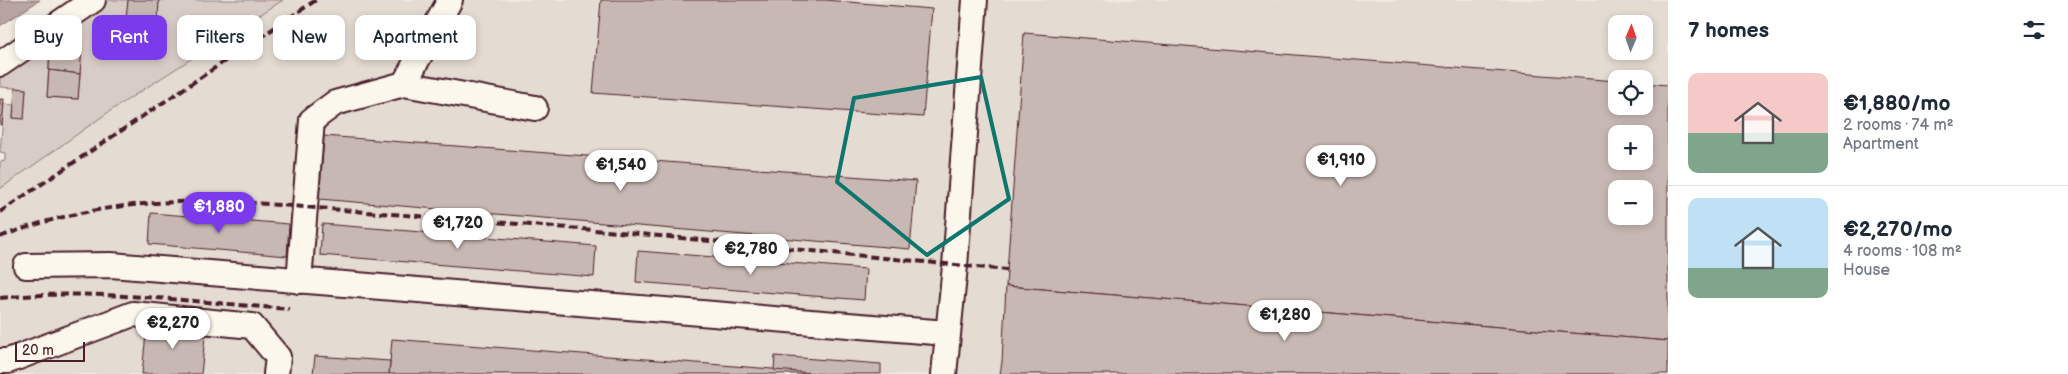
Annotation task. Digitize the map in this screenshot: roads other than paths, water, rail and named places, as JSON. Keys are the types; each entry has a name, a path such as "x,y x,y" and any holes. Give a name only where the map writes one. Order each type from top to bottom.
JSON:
{"lane":[{"path":"0,64 93,0"},
{"path":"404,84 450,0"},
{"path":"944,374 947,333 956,266 975,0"},
{"path":"299,281 312,120 335,103 404,84 535,108"},
{"path":"26,266 111,265 947,333"},
{"path":"0,361 8,361 134,314 252,326 278,357 276,374"}],"railway":[{"path":"0,212 316,0"},
{"path":"0,237 59,218 119,207 179,202 241,202 619,232 1007,270"},
{"path":"0,298 36,295 108,295 289,309"}]}
